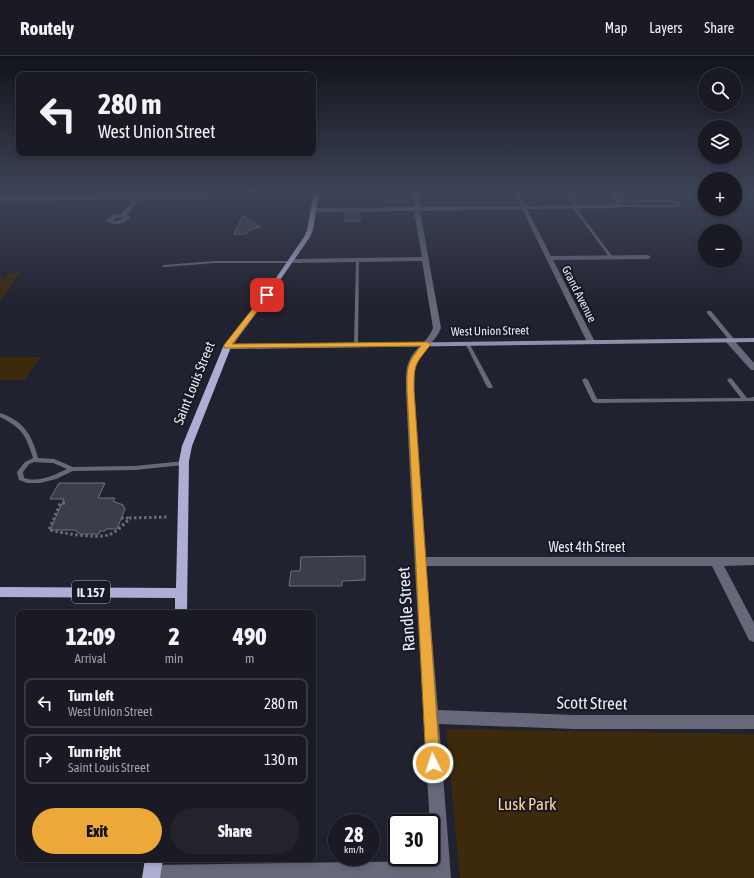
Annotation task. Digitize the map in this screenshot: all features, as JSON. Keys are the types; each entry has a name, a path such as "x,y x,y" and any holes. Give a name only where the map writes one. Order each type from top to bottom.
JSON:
{"main road":[{"name":"Saint Louis Street","path":"180,610 182,592 184,463 187,446 227,347 291,262 310,230"},
{"name":"IL 157","path":"0,592 182,592"}],"street":[{"name":"Randle Street","path":"421,230 437,328 435,335 414,359 411,368 411,397 420,562 441,874"},
{"name":"Grand Avenue","path":"535,230 591,342"},
{"path":"549,258 648,257"},
{"path":"291,262 426,259"},
{"path":"731,340 754,368"},
{"name":"West Union Street","path":"227,347 754,340"},
{"name":"West 4th Street","path":"420,562 754,561"},
{"path":"716,562 754,636"},
{"name":"Scott Street","path":"430,717 574,722 754,722"},
{"path":"152,870 441,874"}],"lane":[{"path":"592,230 611,257"},
{"path":"356,345 357,260"},
{"path":"164,266 216,262 291,262"},
{"path":"709,312 731,340"},
{"path":"467,343 490,387"},
{"path":"585,380 595,401 754,399"},
{"path":"730,380 745,399"},
{"path":"0,415 19,424 25,431 36,460"},
{"path":"72,469 54,462 36,460 27,462 20,472 21,479 26,481 40,481 72,469 135,468 184,463"}],"path":[{"path":"65,503 60,504 49,530 62,531 78,535 108,535 118,529 130,518"},
{"path":"121,518 168,517"}],"green space":[{"path":"21,272 0,301 0,278 4,280 10,273"},
{"path":"0,357 41,357 24,380 0,380"},
{"name":"Lusk Park","path":"446,729 754,734 754,878 460,878"}],"building":[{"path":"236,230 249,230 246,234 234,234"},
{"path":"59,483 105,483 98,498 115,498 113,501 123,505 125,509 117,529 106,529 105,531 100,531 99,534 80,534 75,530 50,530 64,499 50,499"},
{"path":"365,556 365,580 342,581 342,586 289,586 291,571 300,571 301,557"}],"route":[{"path":"267,295 227,347 427,344 414,359 411,368 410,390 433,763"}]}
